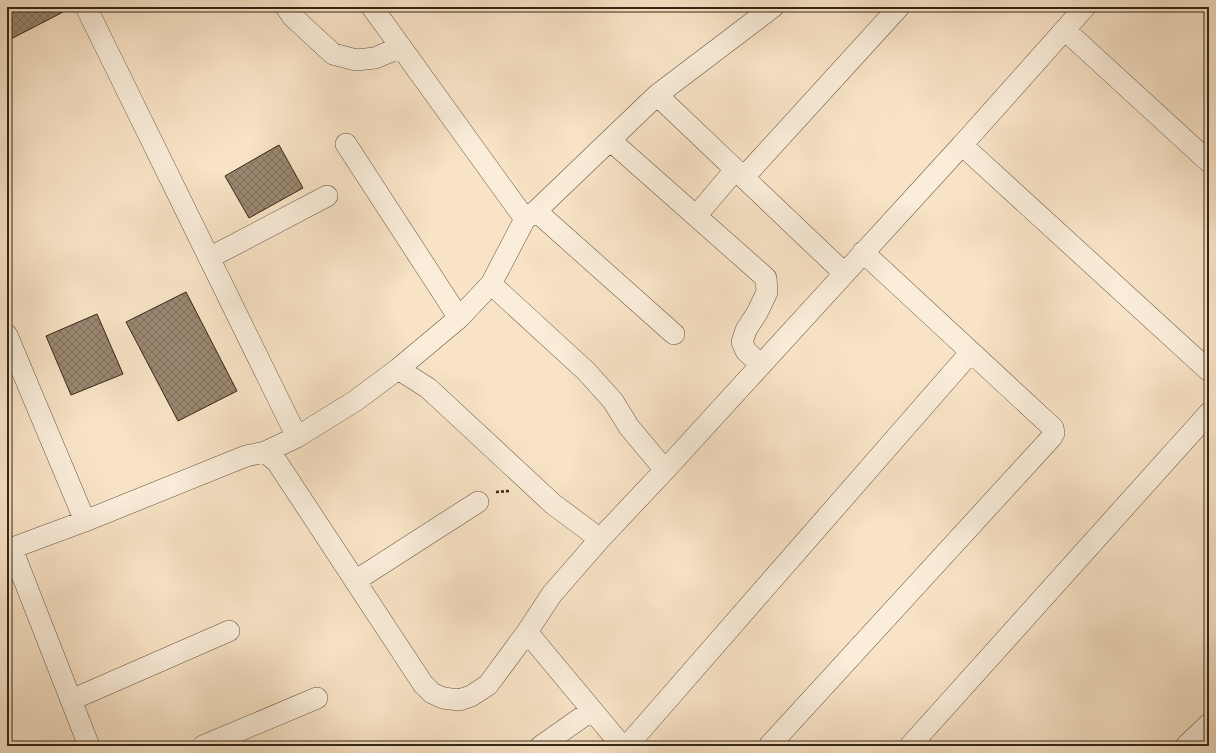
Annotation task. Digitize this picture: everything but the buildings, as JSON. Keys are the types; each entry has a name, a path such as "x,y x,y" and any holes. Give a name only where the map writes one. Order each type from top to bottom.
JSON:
{"street":[{"path":"86,7 297,437"},
{"path":"286,7 292,16 333,54 356,60 368,59 375,58 401,47"},
{"path":"372,7 530,215 674,334"},
{"path":"89,746 9,549 85,521 246,456 265,452 297,437 354,401 398,369 459,318 491,284 530,215 657,95 773,7"},
{"path":"696,216 740,174 899,7"},
{"path":"265,452 276,462 423,684 432,693 443,698 459,700 471,696 488,685 527,632 552,594 600,539 962,145 1085,7"},
{"path":"1065,30 1209,162"},
{"path":"657,95 844,272"},
{"path":"610,140 766,278 767,292 746,330 742,342 746,351 761,365"},
{"path":"346,144 459,318"},
{"path":"962,145 1209,371"},
{"path":"209,258 327,196"},
{"path":"769,746 1054,433 1053,428 970,353 863,252"},
{"path":"491,284 586,371 612,401 629,426 665,470"},
{"path":"7,336 85,521"},
{"path":"627,746 970,353"},
{"path":"398,369 428,388 553,504 600,539"},
{"path":"910,746 1209,413"},
{"path":"355,581 478,502"},
{"path":"71,700 229,631"},
{"path":"527,632 622,746"},
{"path":"203,746 317,698"},
{"path":"541,746 592,710"},
{"path":"1186,746 1209,724"}],"path":[{"path":"478,502 492,493 510,490 524,494 538,490"}]}
